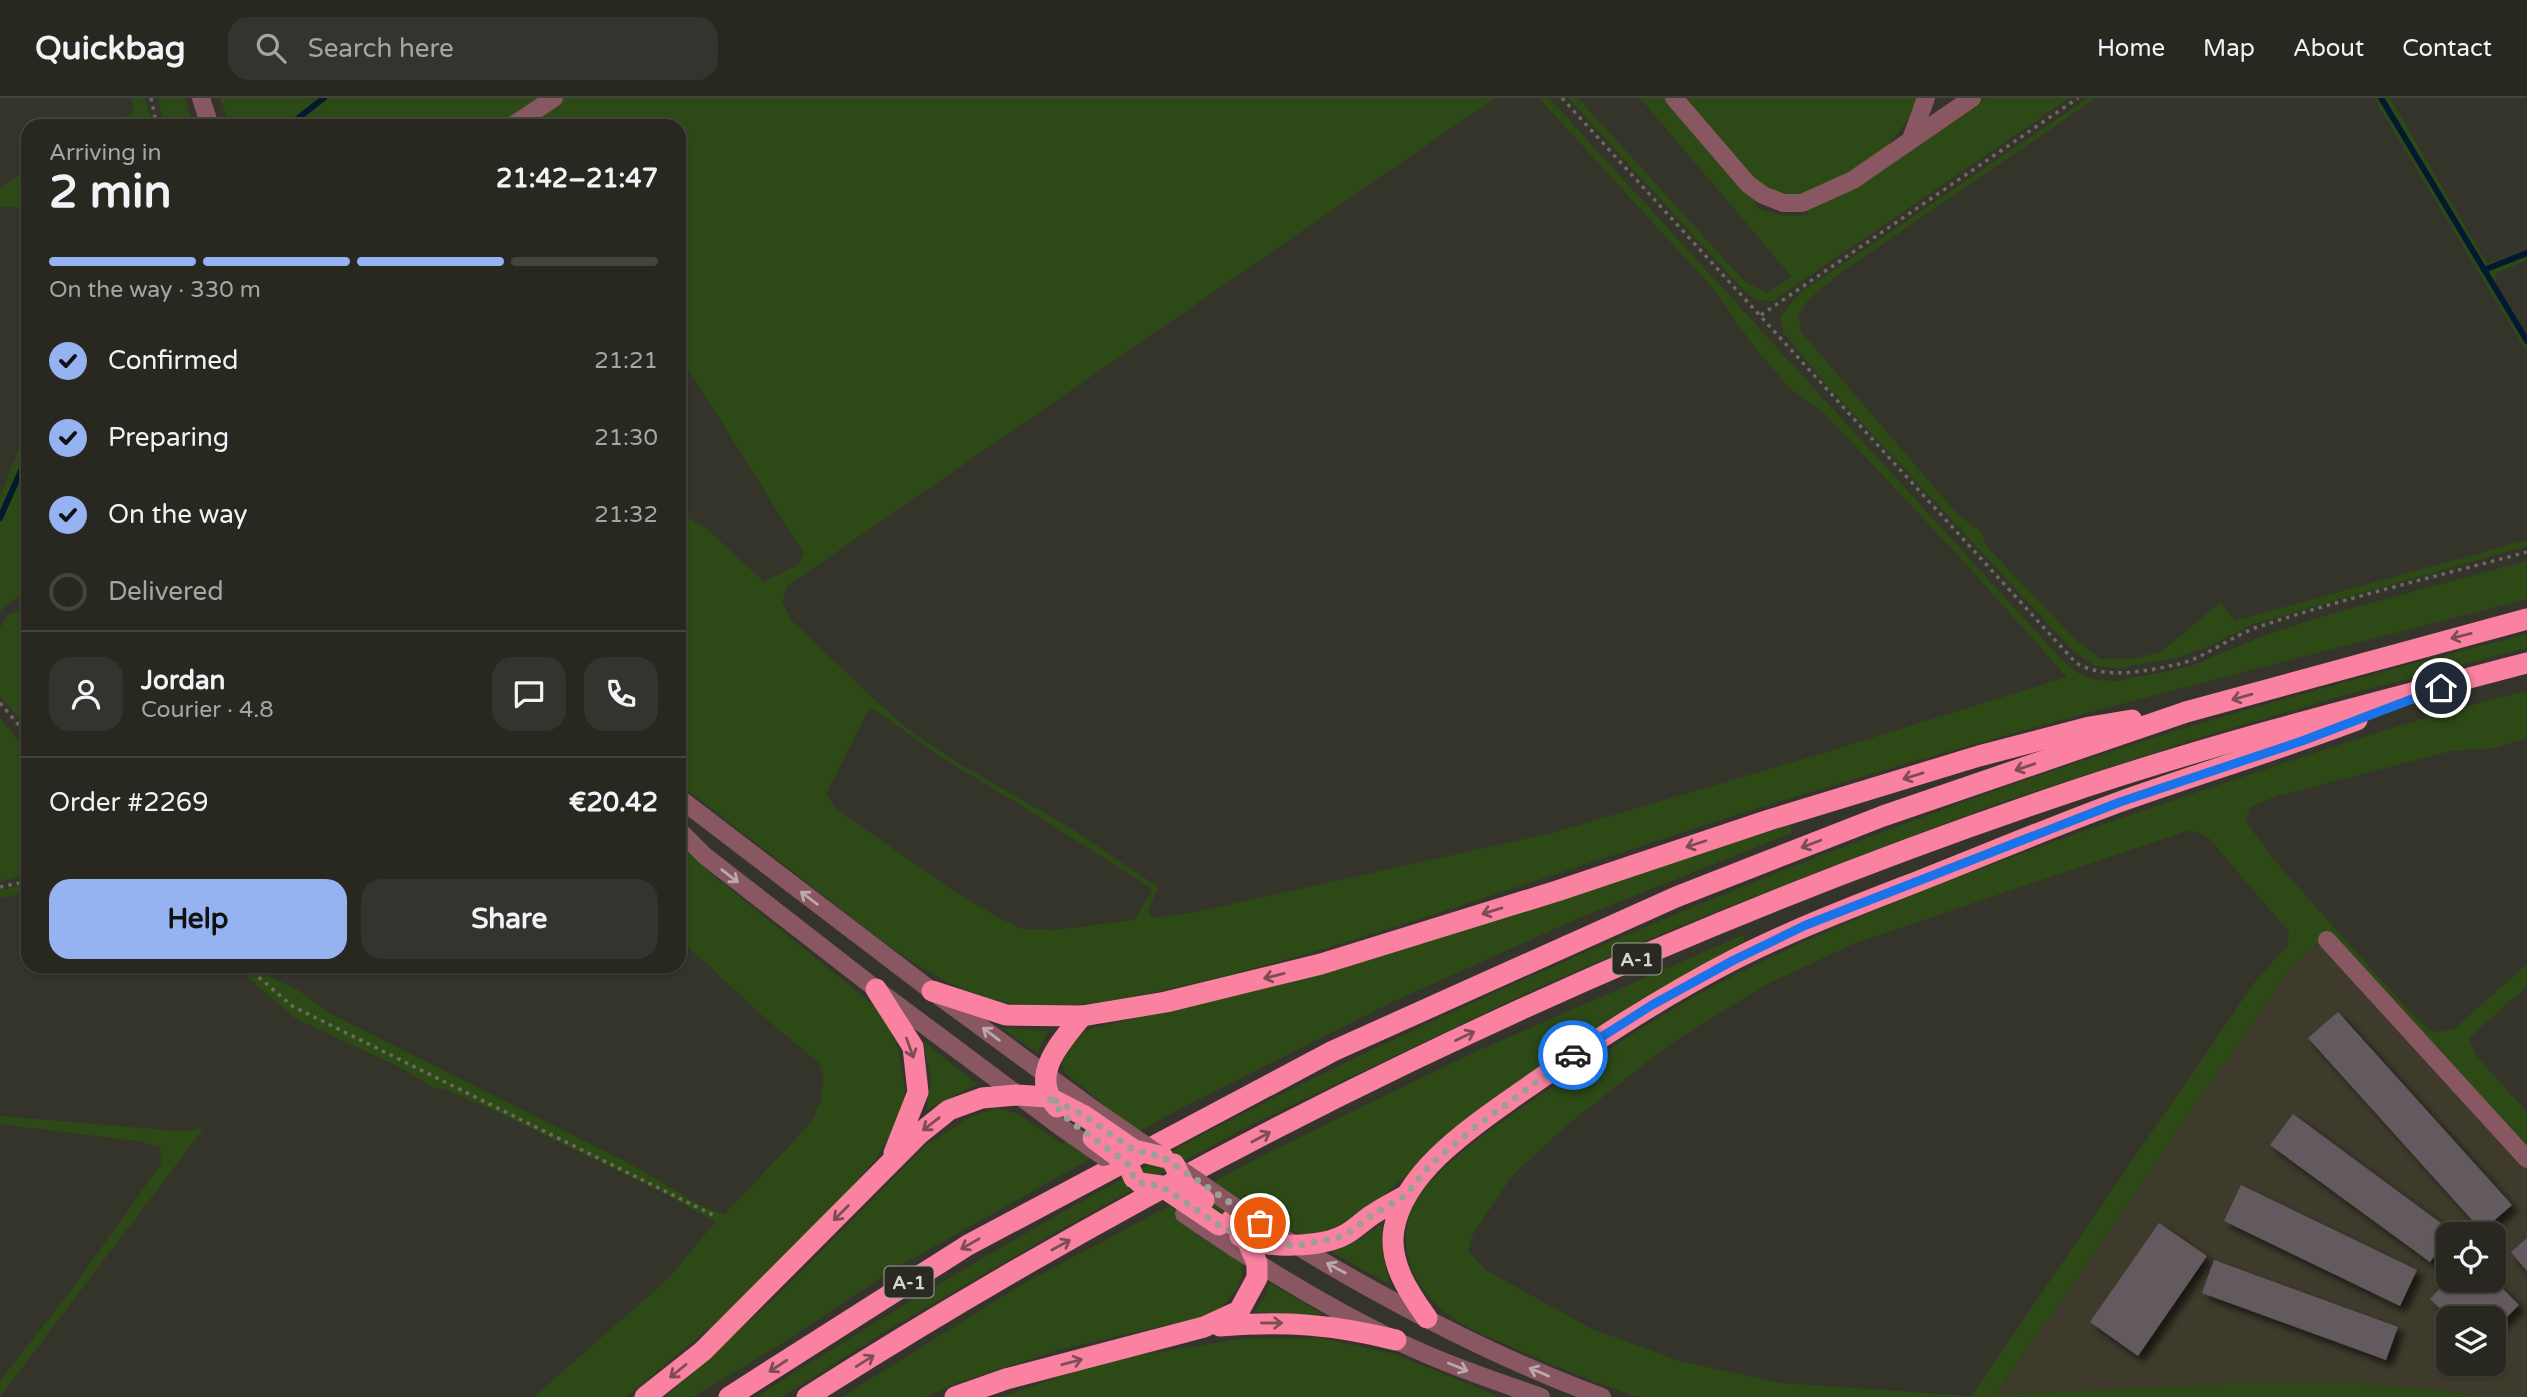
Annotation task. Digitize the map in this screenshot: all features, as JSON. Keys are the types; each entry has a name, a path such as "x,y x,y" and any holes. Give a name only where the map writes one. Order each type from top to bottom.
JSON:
{"highway":[{"name":"A-1","path":"729,1397 968,1245 1333,1051 1676,897 1884,816 2186,712 2527,619"},
{"name":"A-1","path":"807,1397 986,1287 1174,1183 1372,1080 1491,1023 1674,942 1901,853 2056,797 2253,735 2527,663"},
{"path":"1427,1318 1406,1289 1396,1260 1394,1231 1405,1196 1430,1165 1502,1106 1580,1050 1652,1005 1734,960 1806,925 2120,802 2302,741 2464,679"},
{"path":"932,991 1006,1015 1082,1016 1166,1002 1321,964 1557,891 1769,820 1979,756 2090,727 2186,712"},
{"path":"876,989 913,1047 918,1092 889,1164"},
{"path":"1048,1097 1046,1075 1053,1051 1082,1016"},
{"path":"645,1397 703,1351 919,1134 949,1110 982,1098 1048,1097 1128,1164 1137,1181 1161,1186 1225,1222"},
{"path":"955,1397 1006,1379 1204,1327 1239,1311 1257,1278 1257,1263 1247,1240 1185,1186 1168,1161 1134,1150 1076,1118"},
{"path":"1247,1240 1296,1246 1344,1236 1375,1213 1405,1196"},
{"path":"1204,1327 1308,1323 1351,1329 1396,1340"}],"street":[{"path":"201,98 207,119"},
{"path":"522,119 554,98"},
{"path":"1674,98 1748,184 1763,195 1783,202 1802,203 1853,180 1972,98"},
{"path":"1911,139 1926,98"},
{"path":"686,803 1046,1075 1076,1118"},
{"path":"686,837 705,856 1016,1096 1076,1118"},
{"path":"2327,940 2527,1159"},
{"path":"1225,1222 1296,1246 1427,1318 1507,1358 1602,1397"},
{"path":"1225,1222 1257,1263 1396,1340 1541,1397"}],"path":[{"path":"151,98 156,119"},
{"path":"1562,98 2076,663 2085,668 2107,674 2182,663 2252,628 2527,552"},
{"path":"1761,315 2078,98"},
{"path":"0,703 21,728"},
{"path":"0,887 21,882"},
{"path":"254,973 292,1006 717,1217"}],"shaded area":[{"path":"2330,935 2527,1149 2527,1397 2480,1397 2439,1390 2350,1383 2241,1383 1996,1396 2293,964"}],"green space":[{"path":"132,98 145,98 150,119 122,119 134,112"},
{"path":"158,98 185,98 190,119 163,119"},
{"path":"220,98 543,98 512,119 228,119"},
{"path":"563,98 1495,98 787,586 782,601 791,620 909,730 958,763 1069,827 1158,887 1148,911 1153,918 1191,913 1552,833 1817,755 2067,677 1957,554 1823,412 1789,388 1756,349 1710,285 1539,98 1549,98 2061,659 2079,674 2095,680 2117,681 2189,667 2271,633 2334,613 2527,561 2527,599 2009,734 1837,784 1399,925 1229,975 1109,1001 1035,1006 988,998 961,988 908,959 686,789 686,517 707,529 764,582 798,565 804,554 686,365 686,119 532,119","holes":["869,709 874,709 941,757 1148,886 1152,891 1134,920 1056,930 1022,929 949,888 835,808 826,794"]},
{"path":"1568,98 1578,98 1744,281 1767,293 1792,277 1640,98 1669,98 1756,198 1756,207 1775,214 1794,216 1808,215 1808,205 1853,186 1985,98 2069,98 1773,301 1757,300 1744,291"},
{"path":"1682,98 1922,98 1887,146 1846,176 1799,198 1765,190"},
{"path":"2088,98 2096,98 1843,271 1809,299 1799,314 1801,332 1958,515 1981,532 1987,547 2077,641 2100,659 2134,659 2161,652 2220,603 2235,621 2527,540 2527,546 2253,624 2207,647 2177,658 2119,668 2096,666 2074,652 1826,384 1783,332 1780,317 1800,293"},
{"path":"2374,98 2390,98 2487,264 2527,250 2527,260 2496,273 2495,284 2527,335 2527,352"},
{"path":"21,175 21,207 0,207 0,187"},
{"path":"21,444 21,596 4,606 0,612 0,496"},
{"path":"21,609 21,719 0,697 0,628 8,615"},
{"path":"2527,634 2527,648 2341,696 2195,739 1994,805 1675,928 1529,992 1246,1127 1065,1227 884,1332 782,1397 756,1397 985,1257 1214,1128 1517,982 1797,865 1986,794 2255,708"},
{"path":"2527,691 2527,738 2496,748 2451,751 2277,796 2250,807 2246,822 2274,860 2407,1009 2433,1033 2454,1029 2527,964 2527,986 2469,1038 2476,1056 2527,1112 2527,1149 2329,935 2293,964 1996,1395 2241,1383 2350,1383 2439,1390 2480,1397 1637,1397 1469,1328 1442,1309 1416,1278 1407,1251 1408,1221 1414,1205 1437,1175 1470,1145 1524,1106 1634,1033 1708,989 1846,923 2019,854 2319,752","holes":["2190,830 2208,837 2289,932 2288,945 2254,983 1971,1396 1781,1383 1679,1361 1590,1328 1487,1271 1468,1251 1473,1234 1512,1176 1568,1124 1670,1044 1765,985 1855,943"]},
{"path":"0,718 21,744 21,875 0,882"},
{"path":"1790,825 1792,833 1579,918 1390,1003 1174,1112 894,1269 781,1344 693,1397 665,1397 781,1292 926,1145 970,1117 996,1108 1018,1114 1062,1144 1106,1106 1065,1073 1062,1063 1074,1041 1086,1030 1326,971"},
{"path":"686,850 882,1012 898,1049 905,1090 898,1123 876,1159 816,1226 713,1325 626,1397 534,1397 669,1278 715,1222 666,1194 489,1108 433,1087 401,1068 293,1017 243,973 265,973 298,990 327,1012 636,1167 697,1203 724,1215 811,1123 821,1101 823,1077 819,1063 764,1017 686,945"},
{"path":"21,886 21,894 0,898 0,890"},
{"path":"1743,935 1745,941 1612,1018 1524,1079 1455,1130 1383,1196 1343,1223 1314,1234 1299,1233 1264,1215 1268,1210 1245,1195 1197,1235 1242,1263 1238,1285 1214,1314 1062,1349 960,1382 925,1397 842,1397 1016,1288 1260,1157 1466,1056"},
{"path":"1002,1028 1048,1031 1037,1053"},
{"path":"923,1041 977,1084 927,1110 931,1079"},
{"path":"0,1116 177,1131 203,1129 0,1397 0,1381 67,1296 161,1164 160,1147 137,1141 0,1124"},
{"path":"1382,1224 1382,1250 1390,1285 1332,1252 1356,1241"},
{"path":"1269,1283 1324,1315 1255,1312"},
{"path":"1321,1338 1394,1354 1500,1397 1001,1397 1110,1360 1240,1339"}],"building":[{"path":"2338,1012 2512,1205 2492,1222 2474,1222 2308,1038"},
{"path":"2293,1114 2439,1222 2436,1222 2436,1254 2430,1262 2270,1145"},
{"path":"2241,1185 2417,1270 2400,1306 2224,1221"},
{"path":"2159,1223 2207,1256 2138,1356 2090,1322"},
{"path":"2527,1238 2527,1271 2511,1252"},
{"path":"2214,1260 2398,1327 2386,1360 2202,1293"},
{"path":"2437,1292 2506,1292 2519,1305 2506,1318 2506,1306 2437,1306 2430,1299"}],"waterway":[{"path":"297,119 324,98"},
{"path":"2381,98 2527,341"},
{"path":"2484,270 2527,253"},
{"path":"0,518 21,471"}],"way so far":[{"path":"1260,1223 1163,1157 1134,1150 1083,1115 1048,1097 1069,1120 1128,1164 1134,1178 1140,1183 1161,1186 1219,1225 1247,1240 1296,1246 1344,1236 1375,1213 1405,1196 1430,1165 1470,1131 1573,1055"}],"route":[{"path":"1573,1055 1652,1005 1734,960 1806,925 2120,802 2302,741 2441,688"}]}
